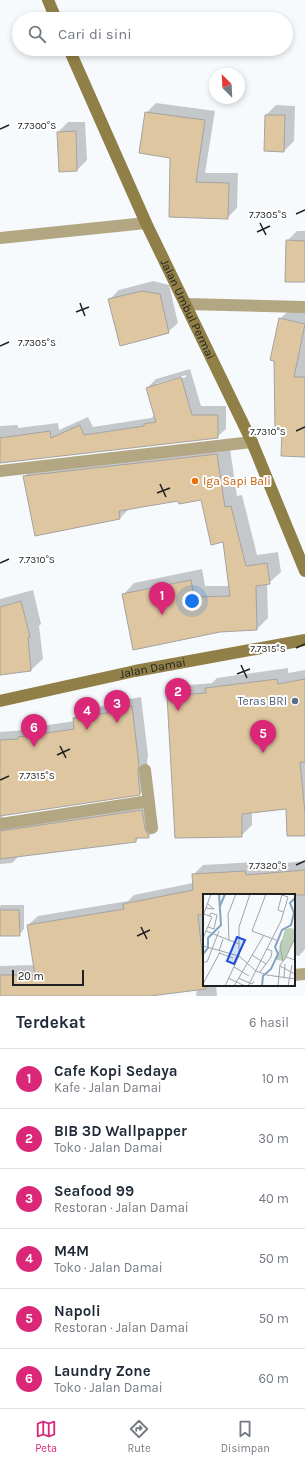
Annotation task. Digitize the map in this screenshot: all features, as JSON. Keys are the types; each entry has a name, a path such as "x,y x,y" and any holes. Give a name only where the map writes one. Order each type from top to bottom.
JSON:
{"main road":[{"path":"48,0 53,12"},
{"name":"Jalan Umbul Permai","path":"72,56 146,223 252,442 305,570"},
{"name":"Jalan Damai","path":"0,700 135,671 305,640"}],"street":[{"path":"0,238 146,223"},
{"path":"185,304 305,307"},
{"path":"0,471 252,442"},
{"path":"145,770 152,828"},
{"path":"0,824 149,801"},
{"path":"295,975 305,974"}],"building":[{"path":"145,112 205,120 196,182 229,183 228,219 169,217 170,158 139,153"},
{"path":"265,115 285,115 284,152 264,151"},
{"path":"76,131 77,171 59,172 57,132"},
{"path":"286,240 305,241 305,282 285,282"},
{"path":"142,291 160,294 169,333 120,346 108,299"},
{"path":"279,318 305,324 294,377 305,377 305,457 281,456 282,430 275,429 274,361 270,360"},
{"path":"181,377 192,415 218,415 218,438 0,463 0,438 50,431 51,438 80,425 84,435 144,426 144,424 156,422 146,388"},
{"path":"217,454 225,507 231,506 246,566 267,563 270,584 256,586 257,630 220,632 133,650 122,594 191,580 194,597 230,596 223,542 211,545 201,500 179,504 178,501 119,511 120,519 35,536 23,476"},
{"path":"21,601 30,637 28,637 31,671 0,675 0,607"},
{"path":"277,679 278,684 305,679 305,762 300,762 305,813 305,836 287,836 286,809 242,814 242,837 175,838 167,696 206,693 205,688"},
{"path":"132,706 139,765 140,795 0,816 0,740 18,739 18,737 74,729 73,718 113,712 113,709"},
{"path":"142,810 145,829 149,838 136,838 136,842 0,859 0,831"},
{"path":"305,870 305,895 203,894 203,915 198,915 203,962 203,986 206,986 206,989 150,996 0,996 0,975 35,975 27,925 124,909 123,904 193,890 192,874 245,871 246,875"},
{"path":"0,910 19,910 20,936 0,936"}],"place":[{"name":"Iga Sapi Bali","path":"195,481"},
{"name":"Cafe Kopi Sedaya","path":"162,615"},
{"name":"Teras BRI","path":"295,701"},
{"name":"BIB 3D Wallpapper","path":"178,711"},
{"name":"Seafood 99","path":"117,723"},
{"name":"M4M","path":"87,730"},
{"name":"Laundry Zone","path":"34,747"},
{"name":"Napoli","path":"263,753"}]}
